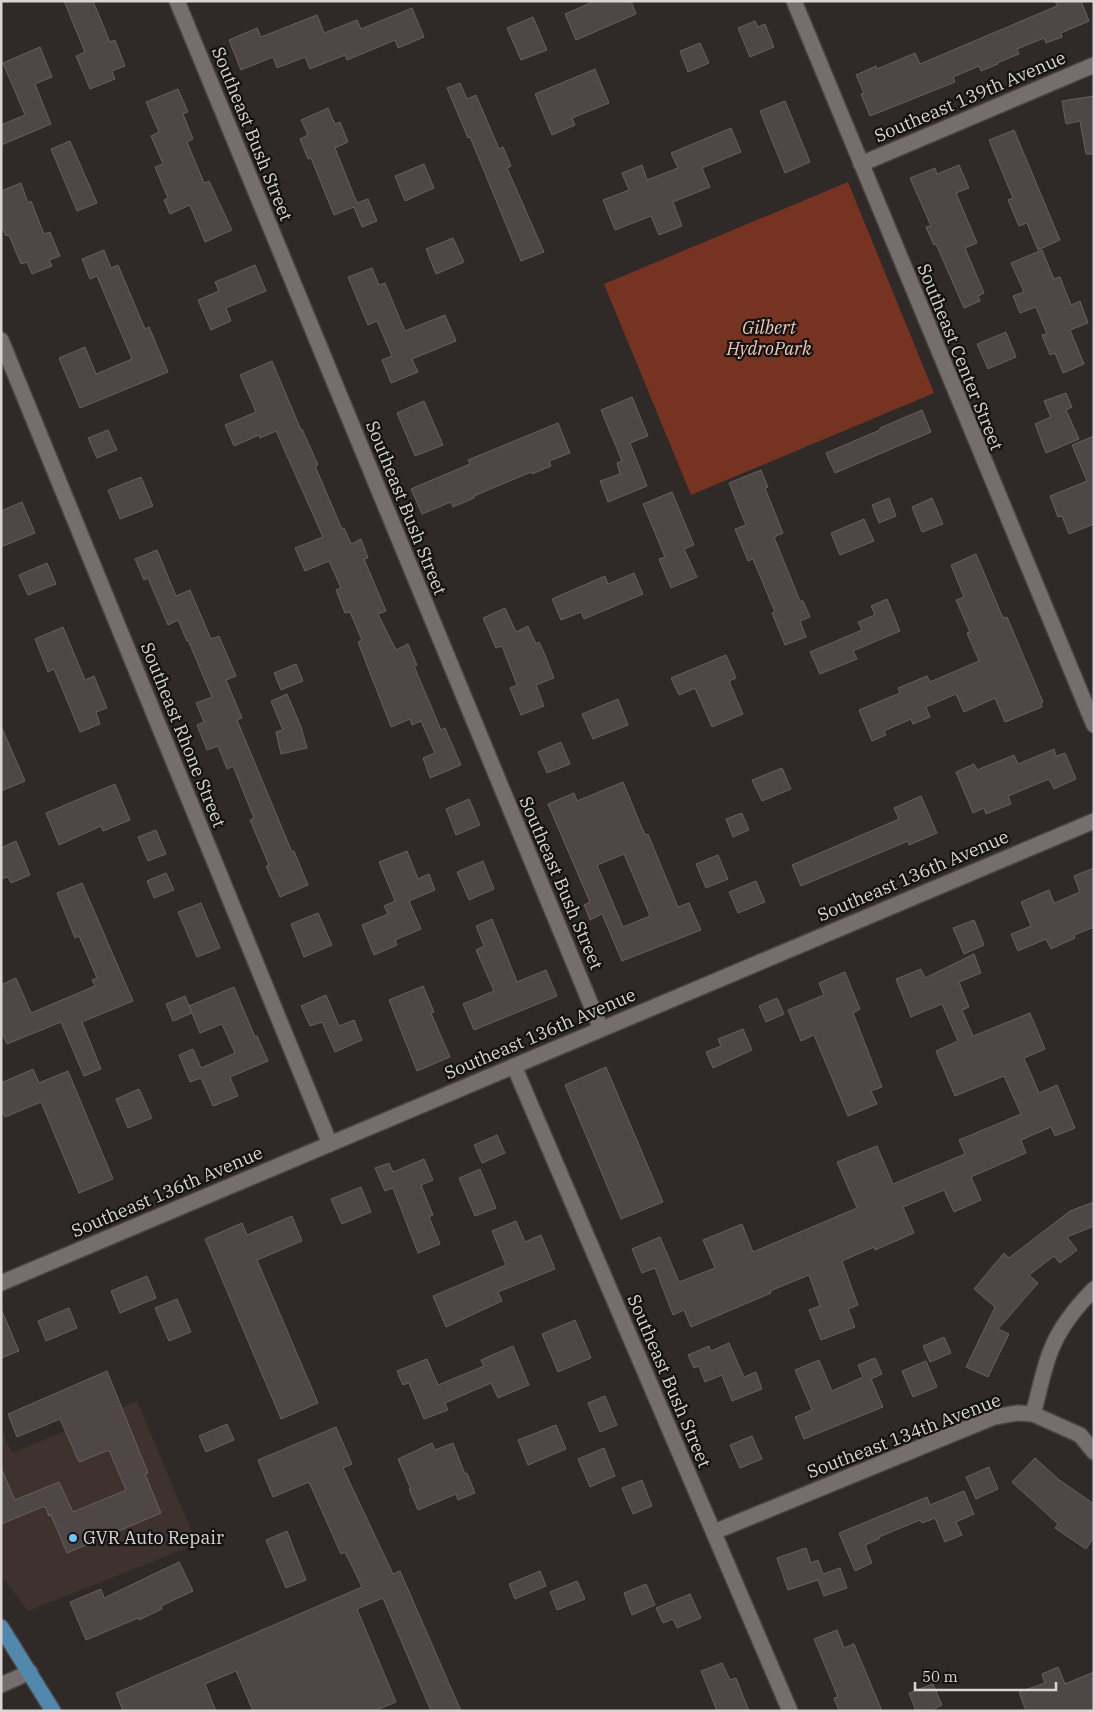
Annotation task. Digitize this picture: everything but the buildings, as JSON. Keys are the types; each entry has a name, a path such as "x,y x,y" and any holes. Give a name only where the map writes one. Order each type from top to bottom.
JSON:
{"main road":[{"path":"1,1627 53,1711"}],"street":[{"name":"Southeast Bush Street","path":"178,1 601,1029"},
{"name":"Southeast Center Street","path":"794,1 1094,725"},
{"name":"Southeast 139th Avenue","path":"861,164 1094,65"},
{"name":"Southeast Rhone Street","path":"1,340 330,1144"},
{"name":"Southeast 136th Avenue","path":"1,1283 1094,821"},
{"name":"Southeast Bush Street","path":"514,1066 640,1365 790,1711"},
{"path":"1094,1289 1080,1303 1051,1350 1033,1414 1080,1435 1094,1452"},
{"name":"Southeast 134th Avenue","path":"714,1532 994,1418 1018,1413 1033,1414"},
{"path":"1,1685 30,1672"}],"shaded area":[{"path":"137,1401 197,1544 28,1611 1,1575 1,1429 12,1453"}],"green space":[{"name":"Gilbert HydroPark","path":"848,182 934,393 691,495 604,284"}],"place":[{"name":"GVR Auto Repair","path":"73,1538"}]}
